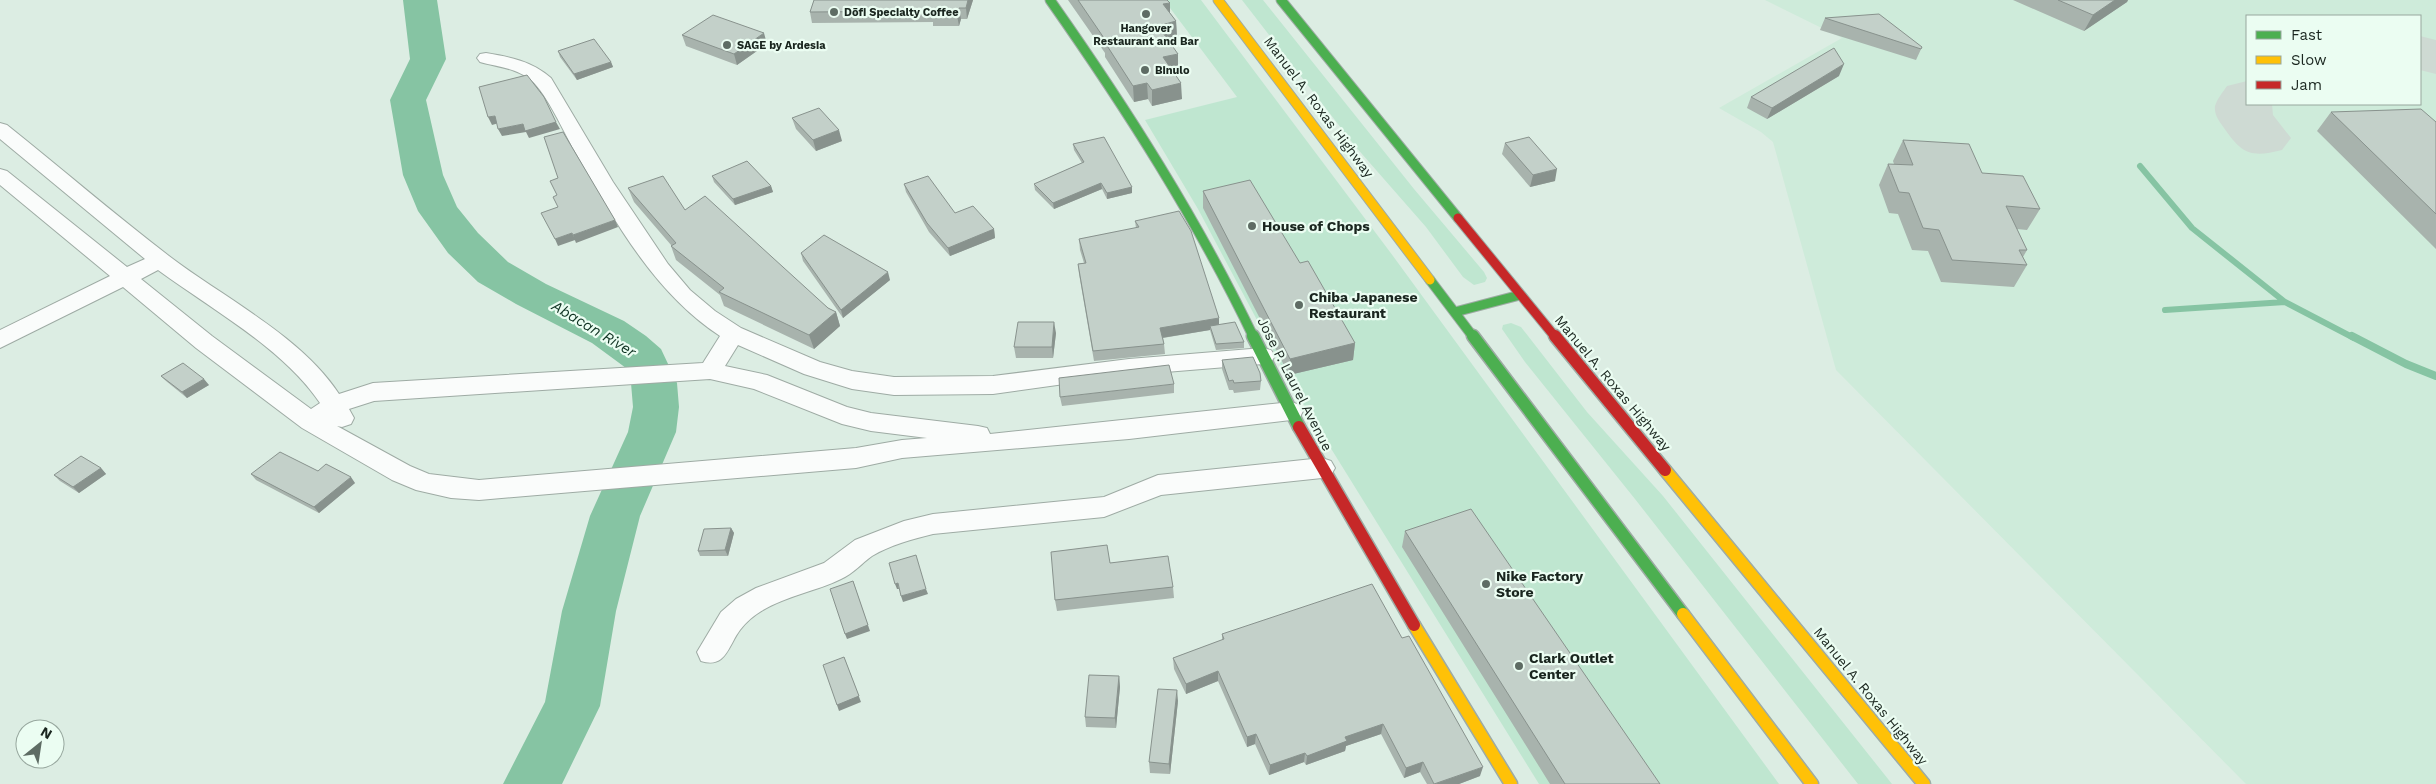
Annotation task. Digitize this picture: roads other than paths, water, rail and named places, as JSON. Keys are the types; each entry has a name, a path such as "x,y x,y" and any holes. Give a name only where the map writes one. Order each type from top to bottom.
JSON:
{"main road":[{"name":"Jose P. Laurel Avenue","path":"1050,0 1086,51 1185,206 1239,305 1262,356 1322,468 1510,784"},
{"name":"Manuel A. Roxas Highway","path":"1218,0 1812,784"},
{"name":"Manuel A. Roxas Highway","path":"1281,0 1520,295 1924,784"},
{"path":"1456,312 1520,295"}],"street":[{"path":"486,58 525,67 544,82 602,183 660,269 708,317 733,334 812,368 852,380 894,386 993,385 1130,367 1262,356"},
{"path":"0,129 160,260 272,342 295,362 335,406 357,446"},
{"path":"0,175 204,342 311,422 357,446 400,473 425,483 451,488 479,490 856,458 901,461 958,452 1130,437 1294,417"},
{"path":"0,340 160,260"},
{"path":"710,371 733,334"},
{"path":"311,422 335,406 358,396 388,390 710,371 759,381 842,415 871,422 982,436 993,450"},
{"path":"711,652 731,620 746,607 766,596 833,571 864,548 904,531 933,524 1104,507 1125,501 1158,485 1322,468"}],"waterway":[{"name":"Abacan River","path":"420,0 428,59 408,100 423,175 438,211 463,243 493,272 531,294 608,332 630,347 645,360 654,383 656,407 652,432 615,516 589,611 572,706 532,784"},
{"path":"2140,166 2192,228 2285,302"},
{"path":"2165,310 2285,302"},
{"path":"2285,302 2354,338"},
{"path":"2352,336 2406,364 2436,376"}],"place":[{"name":"Dōfi Specialty Coffee","path":"834,12"},
{"name":"Hangover Restaurant and Bar","path":"1146,14"},
{"name":"SAGE by Ardesia","path":"727,45"},
{"name":"Binulo","path":"1145,70"},
{"name":"House of Chops","path":"1252,226"},
{"name":"Chiba Japanese Restaurant","path":"1299,305"},
{"name":"Nike Factory Store","path":"1486,584"},
{"name":"Clark Outlet Center","path":"1519,666"}]}
